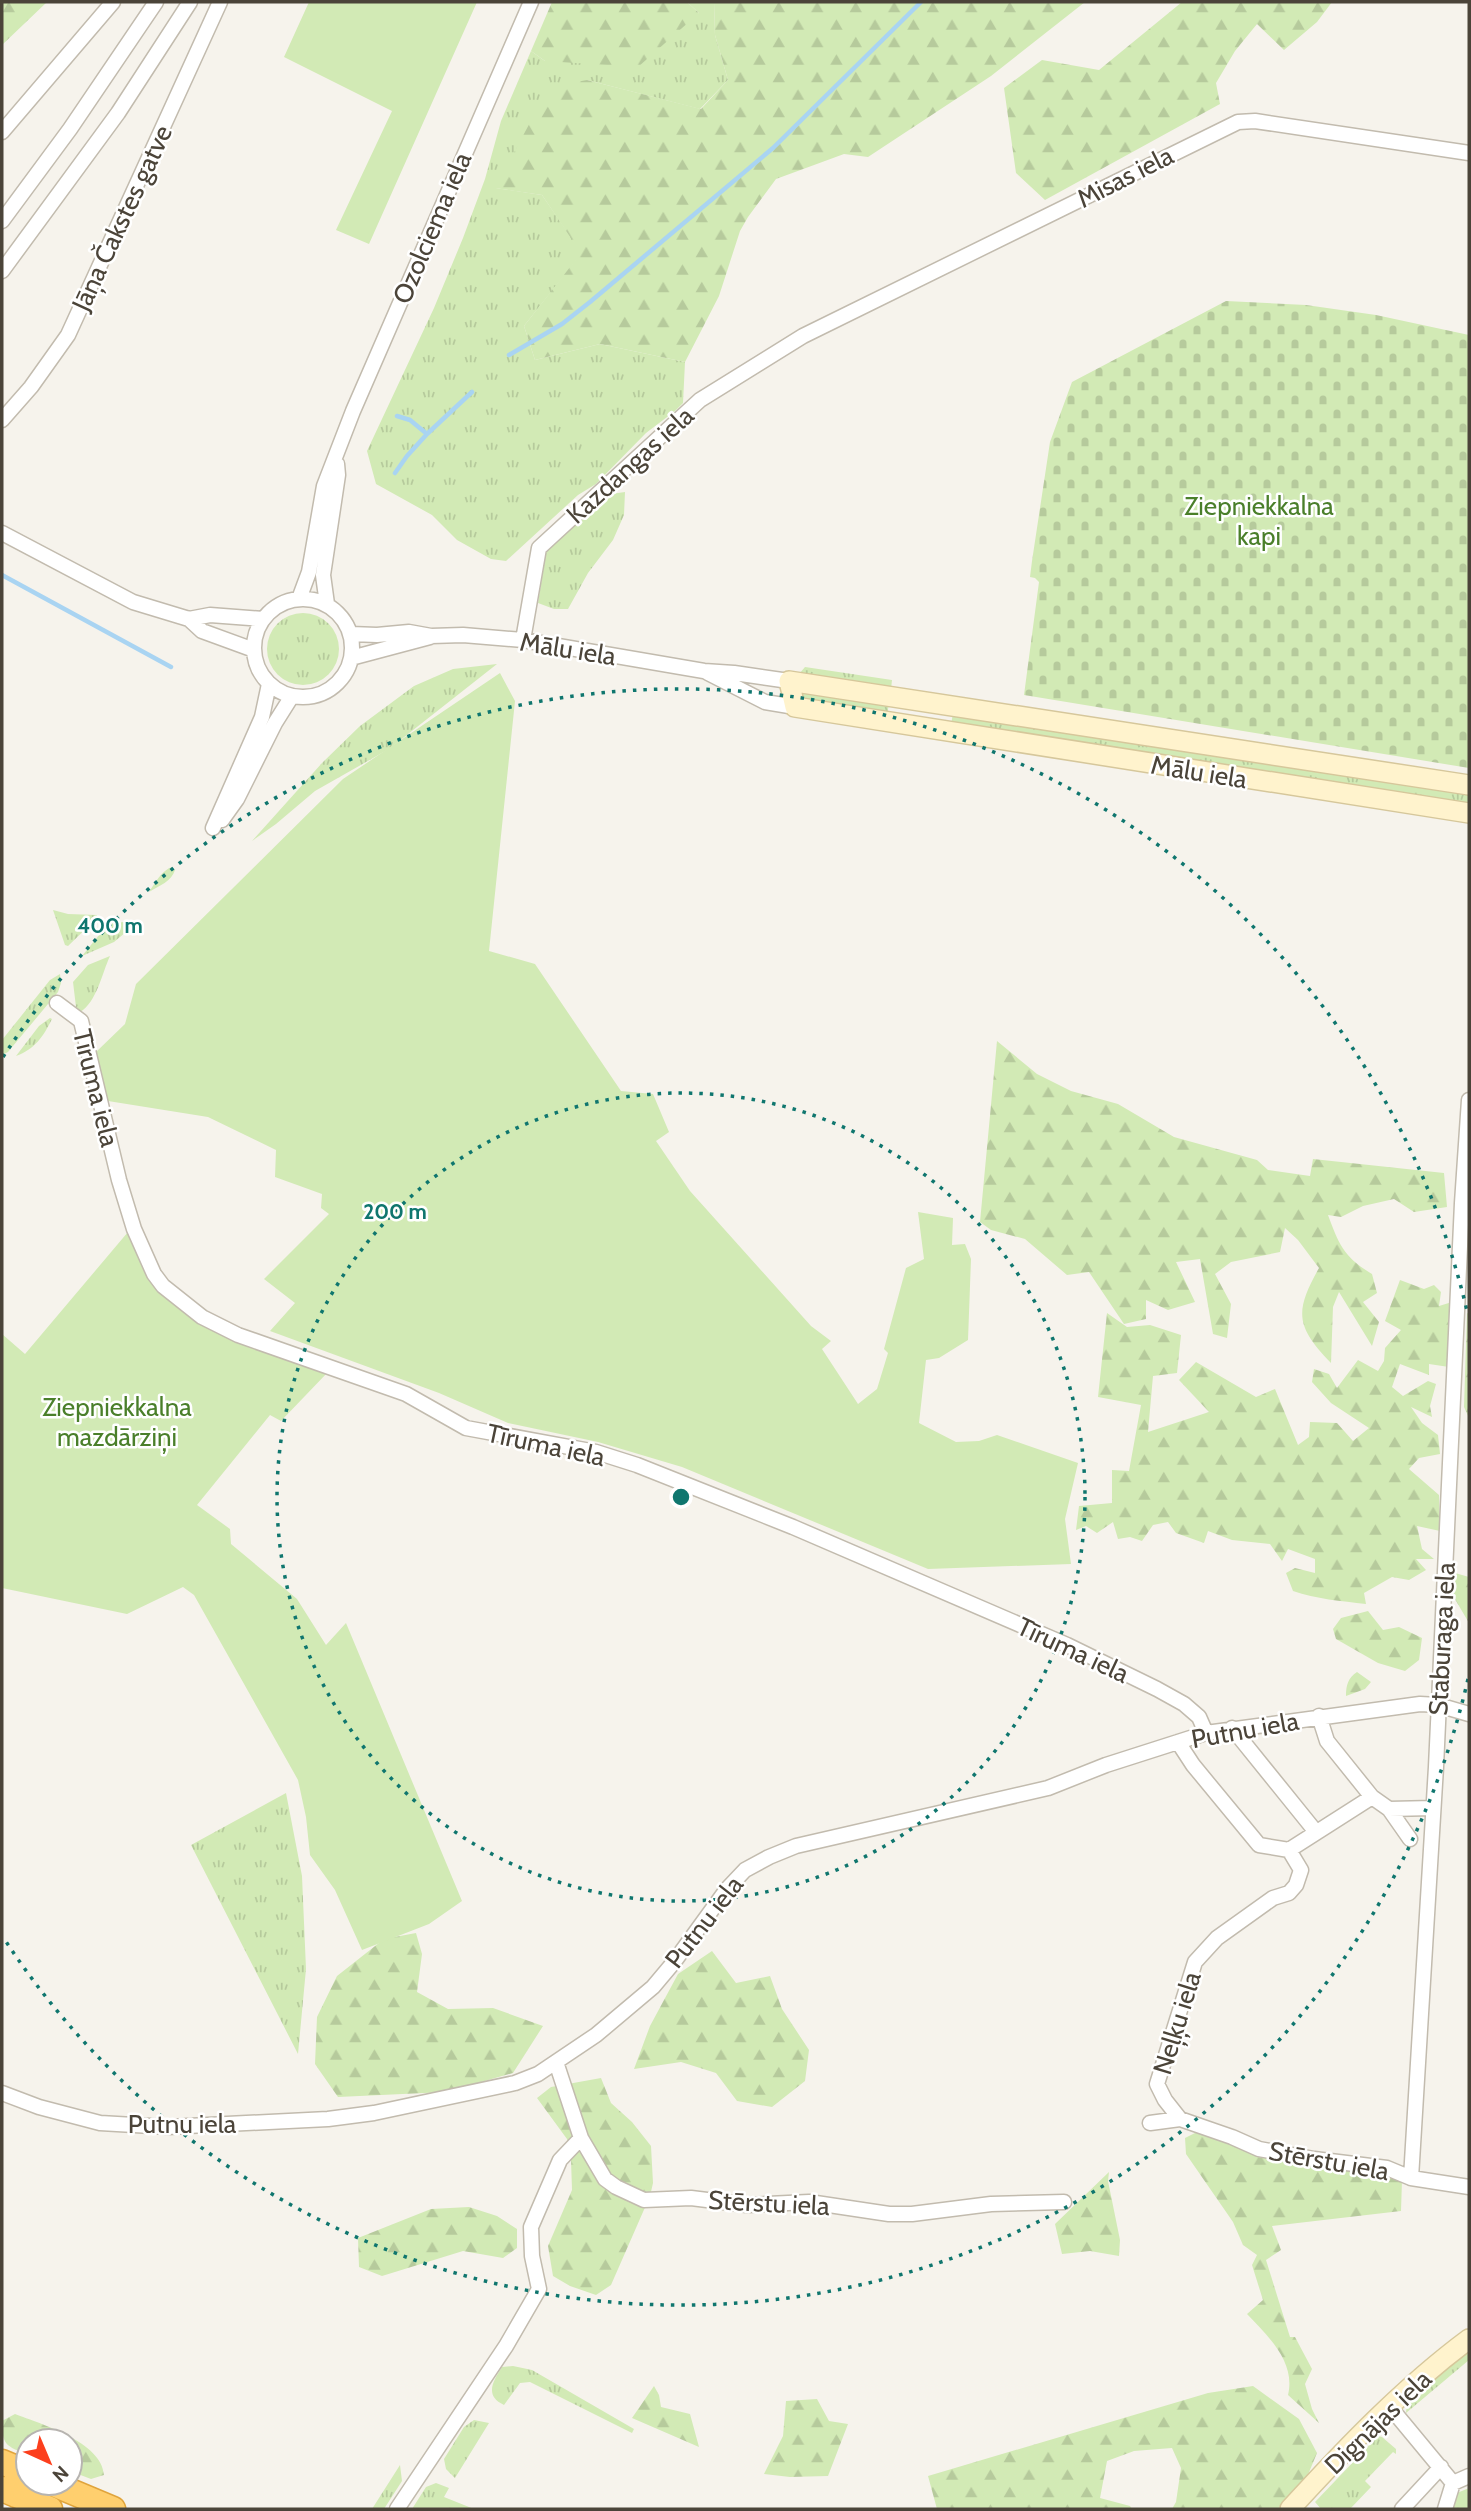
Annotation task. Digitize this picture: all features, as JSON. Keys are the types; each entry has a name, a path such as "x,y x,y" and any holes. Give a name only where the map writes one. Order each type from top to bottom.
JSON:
{"highway":[{"path":"2,2462 14,2478"},
{"path":"35,2497 50,2509"},
{"path":"84,2497 113,2509"}],"street":[{"path":"2,132 113,2"},
{"path":"2,221 70,129 156,2"},
{"name":"Jāņa Čakstes gatve","path":"2,271 111,123 190,2"},
{"name":"Jāņa Čakstes gatve","path":"2,420 31,387 68,335 220,2"},
{"name":"Ozolciema iela","path":"299,598 309,572 324,486 353,411 531,2"},
{"name":"Misas iela","path":"803,337 1238,122 1255,121 1469,153"},
{"name":"Kazdangas iela","path":"523,640 530,587 539,548 701,400 803,337"},
{"name":"Ozolciema iela","path":"327,604 323,575 338,475 336,455"},
{"path":"2,533 133,602 189,619 202,631 254,650"},
{"path":"299,598 327,604 342,617 351,634 351,658 346,673 329,689 308,697 292,696 269,684 256,663 254,650 256,634 263,619 273,609 299,598"},
{"path":"189,619 210,615 263,619"},
{"name":"Mālu iela","path":"351,634 409,632 431,636 463,635 523,640 704,671 932,702 1469,785"},
{"name":"Mālu iela","path":"351,658 431,636"},
{"name":"Mālu iela","path":"704,671 765,702 1469,813"},
{"path":"789,681 795,707"},
{"path":"269,684 262,717 214,828 228,815 275,723 292,696"},
{"path":"928,729 932,702"},
{"name":"Tīruma iela","path":"57,1003 81,1021 119,1180 139,1241 154,1274 163,1286 202,1317 238,1335 406,1394 466,1428 596,1452 637,1465 793,1527 1067,1645 1157,1689 1184,1703 1199,1717 1206,1733"},
{"name":"Staburaga iela","path":"1411,2178 1469,1100"},
{"name":"Putnu iela","path":"2,2093 38,2107 100,2123 168,2127 328,2119 399,2108 515,2083 538,2074 596,2035 653,1987 727,1889 745,1870 796,1846 1048,1788 1106,1765 1206,1733 1420,1704 1438,1705 1469,1714"},
{"path":"1319,1716 1327,1741 1372,1797 1389,1809 1410,1839"},
{"path":"1232,1728 1316,1832"},
{"path":"1178,1742 1193,1765 1259,1846 1289,1850 1372,1797"},
{"path":"1389,1809 1433,1808"},
{"name":"Neļķu iela","path":"1180,2119 1164,2100 1157,2084 1195,1962 1217,1938 1273,1898 1289,1893 1296,1885 1301,1870 1289,1850"},
{"name":"Stērstu iela","path":"556,2062 581,2138 606,2179 616,2188 644,2200 691,2198 747,2205 809,2202 889,2214 912,2214 991,2204 1064,2202"},
{"name":"Stērstu iela","path":"1150,2123 1180,2119 1259,2149 1387,2168 1411,2178 1469,2187"},
{"path":"397,2509 506,2346 539,2289 532,2256 531,2227 560,2160 581,2138"},
{"name":"Dignājas iela","path":"1290,2509 1390,2407 1469,2339"},
{"path":"1390,2407 1453,2483"},
{"path":"1402,2509 1441,2467"},
{"path":"1445,2509 1453,2483 1469,2476"}],"green space":[{"path":"2,2 47,2 2,45"},
{"path":"309,2 477,2 369,244 336,230 392,111 284,57"},
{"path":"552,2 687,2 699,13 638,67 545,61 531,51"},
{"path":"687,2 714,2 715,35 728,80 700,109 587,80 496,188 542,195 582,253 524,326 535,360 600,344 685,362 683,403 646,433 596,484 578,495 506,561 491,559 457,540 432,515 376,484 367,451 434,308 463,238 485,179 501,121 531,51 545,61 699,13"},
{"path":"714,2 1085,2 991,76 868,157 844,154 776,179 740,231 719,296 685,362 600,344 535,360 524,326 581,253 542,195 495,188 549,87 587,80 701,109 728,80 715,35"},
{"path":"1182,2 1332,2 1317,22 1284,50 1257,24 1235,51 1216,83 1220,104 1045,200 1016,173 1004,88 1042,60 1099,70"},
{"name":"Ziepniekkalna kapi","path":"1226,301 1306,305 1376,315 1469,335 1469,768 1024,695 1039,582 1030,577 1050,442 1072,382"},
{"path":"625,492 624,515 613,540 588,573 568,609 554,609 538,603 546,551 604,495"},
{"path":"303,613 323,619 333,629 339,649 333,669 323,679 303,685 283,679 273,669 267,649 273,629 283,619"},
{"path":"497,664 389,749 315,791 252,841 322,763 360,726 414,686 453,669"},
{"path":"805,667 892,680 891,689 799,674"},
{"path":"500,673 515,701 489,951 535,964 621,1091 653,1094 669,1132 656,1141 690,1191 811,1326 831,1341 822,1349 858,1404 877,1389 888,1353 884,1349 906,1268 924,1259 918,1212 953,1218 952,1245 965,1244 971,1259 968,1340 939,1358 926,1360 919,1423 956,1442 979,1441 997,1435 1078,1463 1065,1519 1071,1564 928,1569 682,1467 598,1442 508,1423 439,1393 270,1331 295,1303 264,1279 329,1214 321,1208 322,1194 275,1177 276,1150 208,1117 108,1101 96,1052 125,1024 136,984 343,779"},
{"path":"801,691 889,703 887,716 800,699"},
{"path":"953,713 1467,792 1469,800 1466,804 951,725"},
{"path":"172,867 175,870 171,877 149,892 162,874"},
{"path":"53,910 68,914 97,915 97,918 68,946 65,945"},
{"path":"131,921 132,927 114,942 82,956 108,924"},
{"path":"110,956 95,994 80,1012 76,1007 73,982 88,965"},
{"path":"60,974 58,992 8,1052 2,1055 2,1040 50,980"},
{"path":"52,1019 49,1025 38,1042 16,1056 39,1026"},
{"path":"997,1041 1037,1074 1071,1091 1118,1104 1174,1137 1257,1160 1268,1170 1310,1176 1313,1159 1444,1173 1447,1207 1414,1212 1394,1199 1363,1206 1341,1217 1328,1215 1349,1256 1372,1274 1377,1293 1363,1302 1379,1322 1372,1346 1339,1292 1333,1307 1331,1363 1319,1350 1305,1329 1302,1318 1305,1296 1319,1268 1298,1240 1285,1228 1280,1252 1231,1262 1215,1274 1231,1304 1227,1338 1213,1334 1200,1259 1176,1262 1195,1302 1168,1310 1146,1300 1146,1319 1124,1324 1089,1272 1067,1275 1025,1239 991,1230 980,1222"},
{"name":"Ziepniekkalna mazdārziņi","path":"128,1232 152,1282 189,1316 244,1344 328,1372 281,1421 270,1415 197,1505 230,1529 231,1544 297,1599 326,1645 346,1623 462,1901 429,1924 362,1950 335,1890 310,1855 298,1780 194,1595 183,1587 127,1614 2,1588 2,1334 25,1354"},
{"path":"1400,1280 1424,1289 1434,1285 1441,1292 1439,1306 1452,1302 1449,1367 1429,1364 1429,1375 1400,1364 1392,1387 1403,1396 1428,1381 1436,1384 1430,1406 1432,1417 1411,1407 1422,1423 1438,1435 1440,1454 1419,1458 1409,1469 1439,1495 1440,1531 1417,1526 1422,1549 1434,1559 1416,1559 1426,1570 1409,1580 1392,1577 1364,1593 1366,1604 1320,1598 1293,1591 1286,1573 1295,1568 1315,1573 1315,1559 1288,1549 1282,1561 1270,1544 1232,1540 1208,1531 1204,1543 1176,1533 1168,1522 1153,1525 1142,1541 1130,1537 1118,1539 1113,1522 1097,1533 1086,1526 1076,1530 1079,1506 1112,1503 1112,1470 1129,1471 1141,1405 1098,1397 1107,1313 1127,1327 1150,1325 1181,1335 1177,1373 1153,1376 1148,1432 1209,1412 1179,1380 1196,1362 1256,1397 1275,1389 1298,1445 1309,1437 1310,1422 1337,1423 1353,1441 1369,1428 1331,1403 1312,1382 1314,1369 1329,1374 1337,1388 1358,1360 1378,1371 1384,1361 1385,1348 1401,1330 1385,1321"},
{"path":"1467,1313 1469,1314 1469,1418 1464,1407"},
{"path":"1455,1573 1469,1577 1469,1623 1452,1594"},
{"path":"1368,1611 1383,1630 1399,1627 1422,1638 1419,1660 1405,1671 1378,1663 1336,1639 1333,1629 1341,1618"},
{"path":"1357,1672 1371,1682 1365,1689 1346,1696 1348,1682"},
{"path":"286,1793 302,1876 306,1969 298,2054 191,1845"},
{"path":"416,1933 422,1954 417,1992 448,2009 493,2008 543,2026 513,2073 446,2092 338,2097 315,2064 317,2017 337,1976 384,1939"},
{"path":"712,1951 736,1983 770,1976 782,2009 809,2050 805,2081 772,2107 737,2101 716,2073 681,2062 634,2069 650,2026 678,1974"},
{"path":"601,2078 611,2103 632,2122 651,2146 653,2183 650,2196 611,2285 596,2295 570,2286 553,2276 548,2246 572,2190 571,2160 567,2139 537,2098 551,2087"},
{"path":"1201,2130 1258,2157 1333,2169 1385,2173 1402,2180 1401,2211 1272,2226 1281,2250 1266,2260 1290,2337 1295,2337 1312,2369 1305,2384 1319,2423 1288,2395 1288,2372 1284,2361 1271,2341 1247,2314 1263,2300 1252,2265 1257,2255 1243,2245 1233,2222 1186,2154 1185,2138"},
{"path":"1109,2172 1108,2181 1120,2240 1119,2256 1090,2251 1062,2254 1055,2224"},
{"path":"469,2207 497,2216 517,2229 517,2248 503,2258 463,2251 382,2276 359,2267 358,2238 431,2209"},
{"path":"1469,2350 1469,2360 1406,2413 1407,2403"},
{"path":"502,2367 532,2370 634,2429 632,2433 530,2382 520,2383 504,2405 494,2397 492,2388"},
{"path":"654,2386 661,2407 690,2414 699,2447 632,2418"},
{"path":"1253,2386 1299,2419 1317,2453 1307,2477 1278,2509 1172,2509 1176,2502 1181,2468 1172,2448 1134,2451 1107,2461 1100,2498 1130,2506 1132,2509 937,2509 928,2476 1208,2393"},
{"path":"817,2399 829,2421 848,2424 828,2476 790,2477 764,2474 783,2436 786,2401"},
{"path":"15,2414 49,2427 14,2427 14,2449 4,2440 2,2421"},
{"path":"474,2420 489,2423 455,2478 446,2469 444,2459 464,2427"},
{"path":"1378,2436 1396,2449 1396,2454 1393,2452 1365,2481 1371,2487 1350,2509 1321,2509 1315,2502"},
{"path":"84,2446 101,2463 104,2475 91,2479 84,2476"},
{"path":"400,2465 402,2481 384,2509 372,2509"},
{"path":"436,2483 449,2488 444,2497 474,2509 412,2509 426,2487"},
{"path":"1469,2488 1469,2509 1452,2509 1457,2493"}],"waterway":[{"path":"509,355 562,324 773,148 921,2"},
{"path":"397,416 410,420 427,434 472,392"},
{"path":"395,473 427,434"},
{"path":"2,575 171,667"}]}
